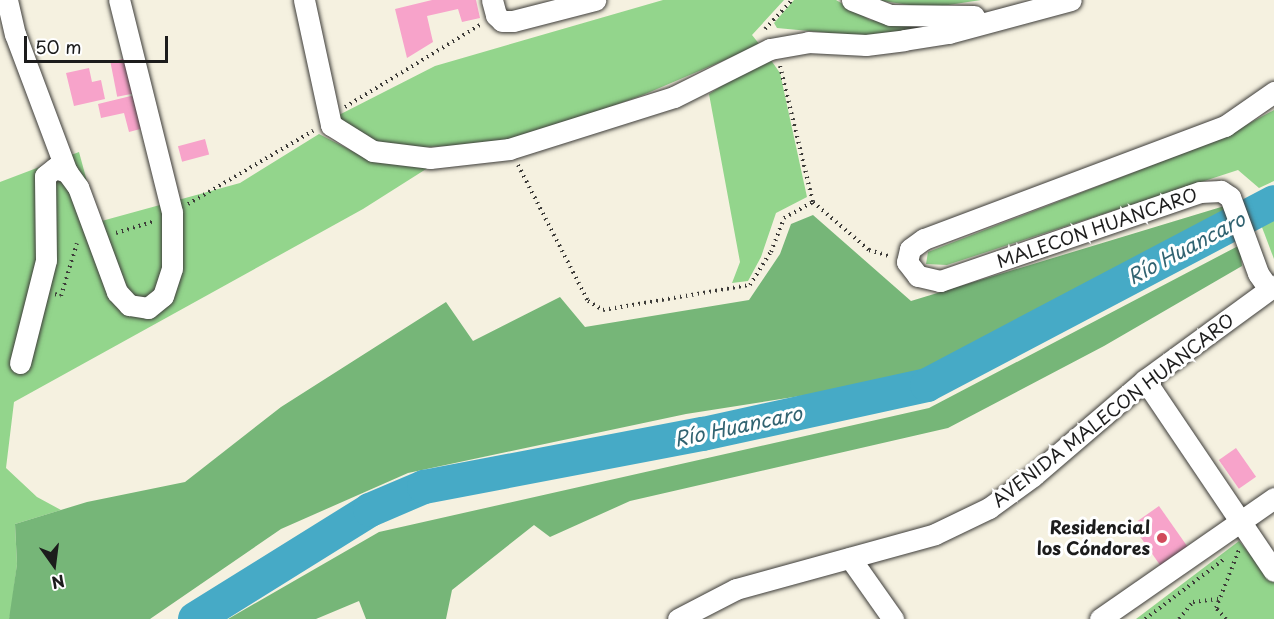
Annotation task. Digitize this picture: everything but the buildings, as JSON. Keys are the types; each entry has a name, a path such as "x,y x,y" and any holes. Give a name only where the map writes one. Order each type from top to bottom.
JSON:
{"street":[{"path":"8,0 15,34 68,172 78,187 117,292 129,305 148,308 163,296 172,268 175,231 119,0"},
{"path":"304,0 331,125 356,144 373,151 430,158 509,149 674,97 770,49 808,42 866,45 904,40 948,33 1031,8"},
{"path":"492,0 496,15 502,21 513,21 596,0"},
{"path":"852,0 890,15 935,18 1031,8 1071,0"},
{"path":"907,262 910,249 924,238 1225,126 1274,92"},
{"path":"20,363 46,260 45,176 55,168 68,172"},
{"name":"MALECON HUANCARO","path":"907,262 918,276 940,281 1200,192 1221,191 1230,197 1267,283"},
{"name":"AVENIDA MALECON HUANCARO","path":"685,617 736,589 935,534 989,508 1033,476 1145,380 1267,283"},
{"path":"1145,380 1244,536 1274,571"},
{"path":"1102,618 1244,536 1274,498"},
{"path":"850,558 893,619"}],"path":[{"path":"792,0 761,34 784,72 813,202 869,250 907,262"},
{"path":"509,149 588,302 603,310 750,285 771,252 784,218 813,202"},
{"path":"1226,619 1216,608 1244,536"},
{"path":"1145,619 1244,536"},
{"path":"1179,619 1193,602 1219,599"}],"green space":[{"path":"663,0 784,0 752,35 760,45 643,95 508,144 396,148 339,128 331,119 435,66"},
{"path":"794,0 836,0 870,20 930,25 895,39 777,28 774,23"},
{"path":"876,0 981,0 929,8"},
{"path":"768,56 780,73 807,197 776,213 761,257 748,281 732,283 740,262 709,94"},
{"path":"1274,110 1274,181 1259,188 1238,170 947,265 926,264 928,252 1222,138"},
{"path":"319,134 362,156 434,164 363,209 14,402 6,468 37,497 61,510 15,524 17,564 11,612 9,619 0,619 0,182 79,152 98,222 240,183"},
{"path":"1231,204 1236,214 936,367 889,382 686,414 408,473 281,529 150,619 9,619 17,564 15,524 87,502 185,482 281,407 446,302 473,341 560,297 585,327 749,300 780,254 791,224 813,215 911,301"},
{"path":"1274,214 1274,259 1260,222"},
{"path":"1240,245 1242,266 1104,346 948,428 630,501 550,537 534,525 452,590 446,619 366,619 359,601 316,619 228,619 379,532 929,408"},
{"path":"1239,541 1274,583 1274,619 1136,619"}],"waterway":[{"name":"Río Huancaro","path":"195,619 370,510 424,487 703,434 927,385 1274,202"}],"place":[{"name":"Residencial los Cóndores","path":"1162,538"}]}
